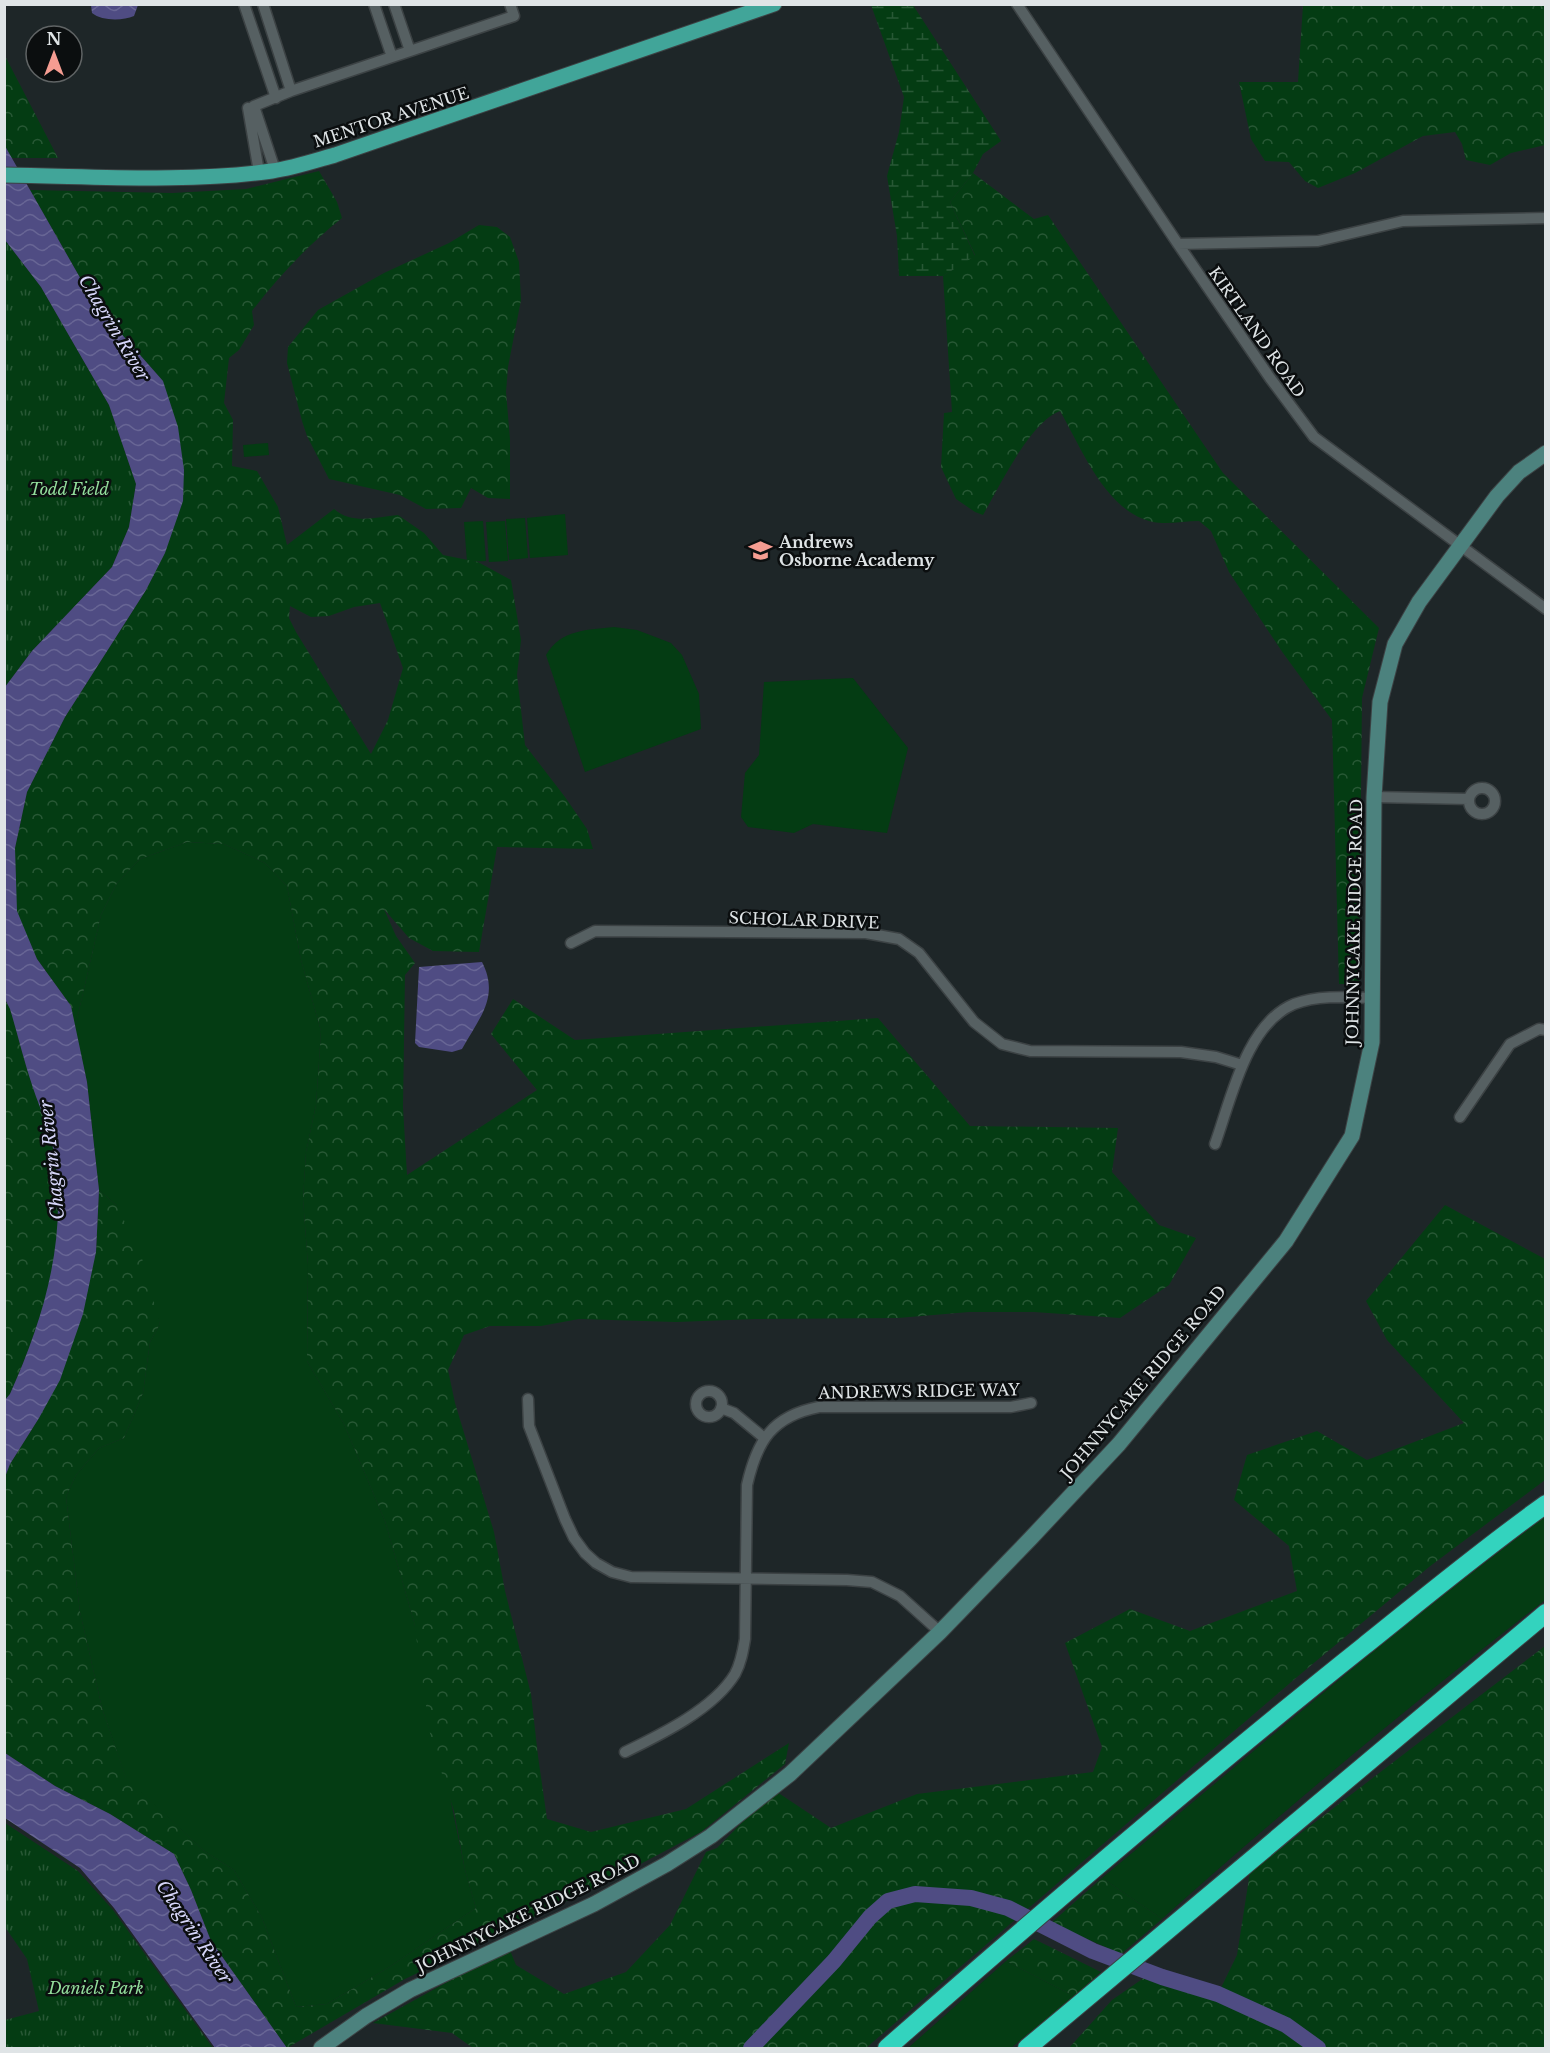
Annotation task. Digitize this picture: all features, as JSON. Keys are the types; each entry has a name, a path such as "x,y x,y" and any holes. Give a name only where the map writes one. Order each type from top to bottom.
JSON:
{"highway":[{"path":"887,2049 988,1960 1313,1686 1545,1504"},
{"path":"1027,2049 1545,1613"}],"main road":[{"name":"MENTOR AVENUE","path":"4,175 186,178 275,170 345,152 774,4"},
{"name":"JOHNNYCAKE RIDGE ROAD","path":"325,2046 366,2016 410,1990 594,1904 667,1864 711,1836 790,1774 940,1632 1119,1444 1286,1241 1352,1136 1372,1041 1374,797 1380,702 1395,644 1419,602 1497,496 1520,472 1545,453"}],"street":[{"path":"244,4 276,98"},
{"path":"263,4 291,91"},
{"path":"374,4 392,57"},
{"path":"394,4 410,51"},
{"path":"275,170 254,106 291,91 514,16 510,4"},
{"name":"KIRTLAND ROAD","path":"1017,4 1178,244 1270,378 1314,437 1545,609"},
{"path":"248,108 259,172"},
{"path":"1178,244 1318,242 1403,221 1545,218"},
{"path":"1374,797 1469,800"},
{"name":"SCHOLAR DRIVE","path":"571,943 595,931 866,933 899,939 920,953 974,1022 1002,1044 1030,1051 1180,1052 1216,1057 1242,1065"},
{"path":"1215,1144 1242,1065 1256,1038 1271,1019 1294,1004 1322,998 1372,998"},
{"path":"1460,1117 1509,1044 1539,1029 1545,1030"},
{"path":"528,1399 530,1426 564,1519 585,1553 612,1572 631,1577 872,1582 900,1596 940,1632"},
{"name":"ANDREWS RIDGE WAY","path":"763,1437 797,1413 819,1407 1011,1407 1031,1403"},
{"path":"625,1752 679,1723 712,1699 734,1675 742,1657 745,1638 747,1485 752,1460 763,1437 734,1413 721,1408"}],"green space":[{"path":"871,5 913,5 1001,141 983,154 973,173 950,202 975,256 943,276 899,276 897,236 887,176 899,132 904,97"},
{"path":"1303,5 1545,5 1545,145 1511,153 1490,165 1466,160 1462,144 1455,132 1423,136 1355,173 1318,188 1305,181 1289,162 1265,161 1251,139 1239,82 1298,82"},
{"path":"4,54 58,158 11,158 5,146"},
{"path":"319,171 337,202 342,218 283,273 262,298 252,311 254,325 239,350 229,358 224,403 233,420 232,466 257,471 278,507 287,545 334,509 341,514 357,518 398,515 424,533 443,555 478,562 511,580 521,640 517,675 525,745 587,829 593,849 497,847 479,952 433,951 409,938 384,909 396,936 415,963 405,975 403,1107 407,1175 537,1090 491,1034 513,999 575,1040 878,1018 970,1126 1118,1128 1112,1172 1159,1225 1196,1238 1169,1285 1120,1318 1034,1312 969,1312 898,1318 676,1322 579,1319 541,1326 490,1326 464,1335 448,1370 455,1403 494,1532 505,1591 531,1694 547,1819 591,1832 686,1809 789,1743 785,1764 701,1832 612,1879 405,1979 287,2048 211,1941 174,1854 110,1814 55,1786 5,1753 5,1477 10,1464 39,1418 96,1252 99,1190 116,1205 140,1251 160,1324 150,1342 143,1393 124,1438 99,1448 76,1475 66,1497 80,1612 102,1708 126,1778 204,1851 234,1870 262,1918 296,2007 327,2004 391,1966 476,1908 465,1870 454,1811 431,1740 414,1622 385,1521 344,1424 307,1361 308,1265 303,1199 306,1152 316,1105 321,1031 301,960 287,886 265,863 224,844 187,842 140,859 117,883 101,915 75,1028 71,1006 37,959 16,911 15,848 27,792 65,717 146,590 163,381 95,304 30,190 172,193 246,189","holes":["380,603 403,668 388,720 371,754 296,632 289,618 290,606 311,617 329,616 354,607"]},
{"path":"973,173 1034,219 1048,215 1223,473 1379,628 1362,698 1359,984 1339,984 1332,720 1283,653 1229,572 1211,531 1199,521 1153,522 1136,516 1122,506 1097,477 1060,411 1049,417 1027,441 983,515 956,499 941,467 944,413 952,412 943,276 975,255 950,202"},
{"path":"479,225 497,227 510,237 519,262 521,300 508,367 506,392 510,439 510,499 488,498 471,488 461,508 426,509 400,495 329,479 302,421 287,363 288,347 318,310 384,273 449,243"},
{"name":"Todd Field","path":"5,240 41,287 109,405 136,484 129,527 112,567 32,651 5,687"},
{"path":"268,443 269,455 244,457 243,445"},
{"path":"565,514 568,555 530,558 527,518"},
{"path":"525,518 528,558 509,560 506,519"},
{"path":"483,521 486,561 467,562 464,522"},
{"path":"505,521 508,561 489,562 486,522"},
{"path":"614,627 637,630 671,643 682,655 699,694 701,729 585,772 546,655 559,640 576,632"},
{"path":"853,678 908,748 887,833 813,824 794,833 748,827 741,817 745,773 759,755 764,682"},
{"path":"187,842 224,844 265,863 287,886 301,960 321,1031 316,1105 306,1152 303,1199 308,1265 307,1361 344,1424 385,1521 414,1622 465,1870 476,1908 391,1966 327,2004 296,2007 262,1918 234,1870 204,1851 126,1779 102,1708 80,1612 66,1497 76,1475 99,1448 124,1438 143,1393 150,1342 160,1324 116,1205 99,1190 87,1082 75,1028 101,915 117,883 140,859"},
{"path":"4,999 10,1008 47,1127 59,1183 57,1245 51,1276 33,1336 10,1394 5,1400"},
{"path":"1445,1205 1545,1259 1545,1480 1429,1567 1297,1677 866,2048 473,2048 452,2033 373,2023 509,1948 516,1965 564,1994 626,1972 670,1925 706,1852 717,1848 774,1790 831,1828 917,1794 1093,1772 1102,1747 1065,1643 1130,1609 1190,1631 1297,1591 1289,1546 1234,1500 1247,1455 1317,1431 1367,1460 1464,1423 1387,1340 1366,1301"},
{"path":"1545,1517 1545,1600 1351,1756 1162,1919 1102,1878 1376,1649"},
{"path":"1545,1646 1545,2048 1069,2048 1112,2000 1151,1973 1218,1994 1237,1955 1250,1872"},
{"name":"Daniels Park","path":"5,1823 78,1871 113,1910 213,2048 5,2048 5,2020 39,2011 27,1959 5,1927"},
{"path":"1102,1878 1162,1919 1121,1954 1051,1923"},
{"path":"1034,1939 1101,1972 1074,1996 1006,1961"},
{"path":"1006,1961 1074,1996 1011,2048 908,2048"}],"water":[{"path":"91,4 138,5 134,16 112,19 96,16 92,13"},
{"name":"Chagrin River","path":"5,146 95,304 163,381 178,427 184,470 183,501 165,553 146,590 65,717 27,792 15,848 17,911 37,959 71,1006 87,1082 99,1190 96,1252 83,1314 60,1380 10,1464 5,1477 5,1400 10,1394 22,1365 43,1307 55,1247 58,1185 53,1146 5,999 5,687 32,651 112,567 129,527 136,484 109,405 41,287 5,240"},
{"path":"482,962 489,986 488,997 481,1017 462,1049 452,1052 419,1047 415,1043 419,967"},
{"name":"Chagrin River","path":"5,1753 55,1786 110,1814 174,1854 211,1941 287,2048 215,2048 114,1908 80,1868 5,1818"}],"waterway":[{"path":"751,2048 834,1961 870,1917 888,1901 915,1894 971,1898 1008,1908 1093,1951 1162,1977 1218,1994 1286,2025 1318,2048"}],"place":[{"name":"Andrews Osborne Academy","path":"761,551"}]}
